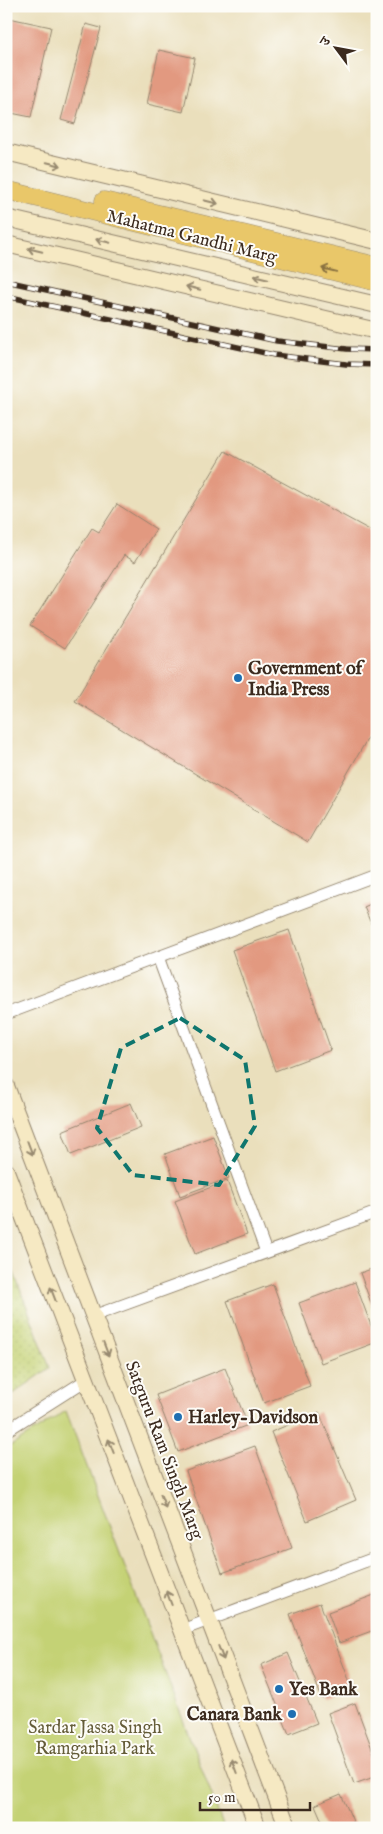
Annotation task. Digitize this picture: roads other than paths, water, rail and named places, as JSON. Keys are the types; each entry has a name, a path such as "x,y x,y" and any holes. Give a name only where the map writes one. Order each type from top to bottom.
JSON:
{"main road":[{"name":"Mahatma Gandhi Marg","path":"6,152 377,241"},
{"name":"Mahatma Gandhi Marg","path":"6,178 377,266"},
{"name":"Mahatma Gandhi Marg","path":"6,190 377,282"},
{"name":"Mahatma Gandhi Marg","path":"6,218 377,305"},
{"path":"6,244 377,331"},
{"name":"Satguru Ram Singh Marg","path":"6,1086 288,1828"},
{"path":"6,1171 258,1828"}],"street":[{"path":"6,1014 377,875"},
{"path":"158,958 266,1252"},
{"path":"93,1316 377,1212"},
{"path":"6,1431 86,1380"},
{"path":"182,1630 377,1557"}],"railway":[{"path":"6,281 277,341 347,349 377,350"},
{"path":"6,296 274,355 346,364 377,365"}],"place":[{"name":"Government of India Press","path":"238,678"},
{"name":"Harley-Davidson","path":"178,1417"},
{"name":"Yes Bank","path":"279,1689"},
{"name":"Canara Bank","path":"292,1714"}],"park label":[{"name":"Sardar Jassa Singh Ramgarhia Park","path":"95,1737"}]}
